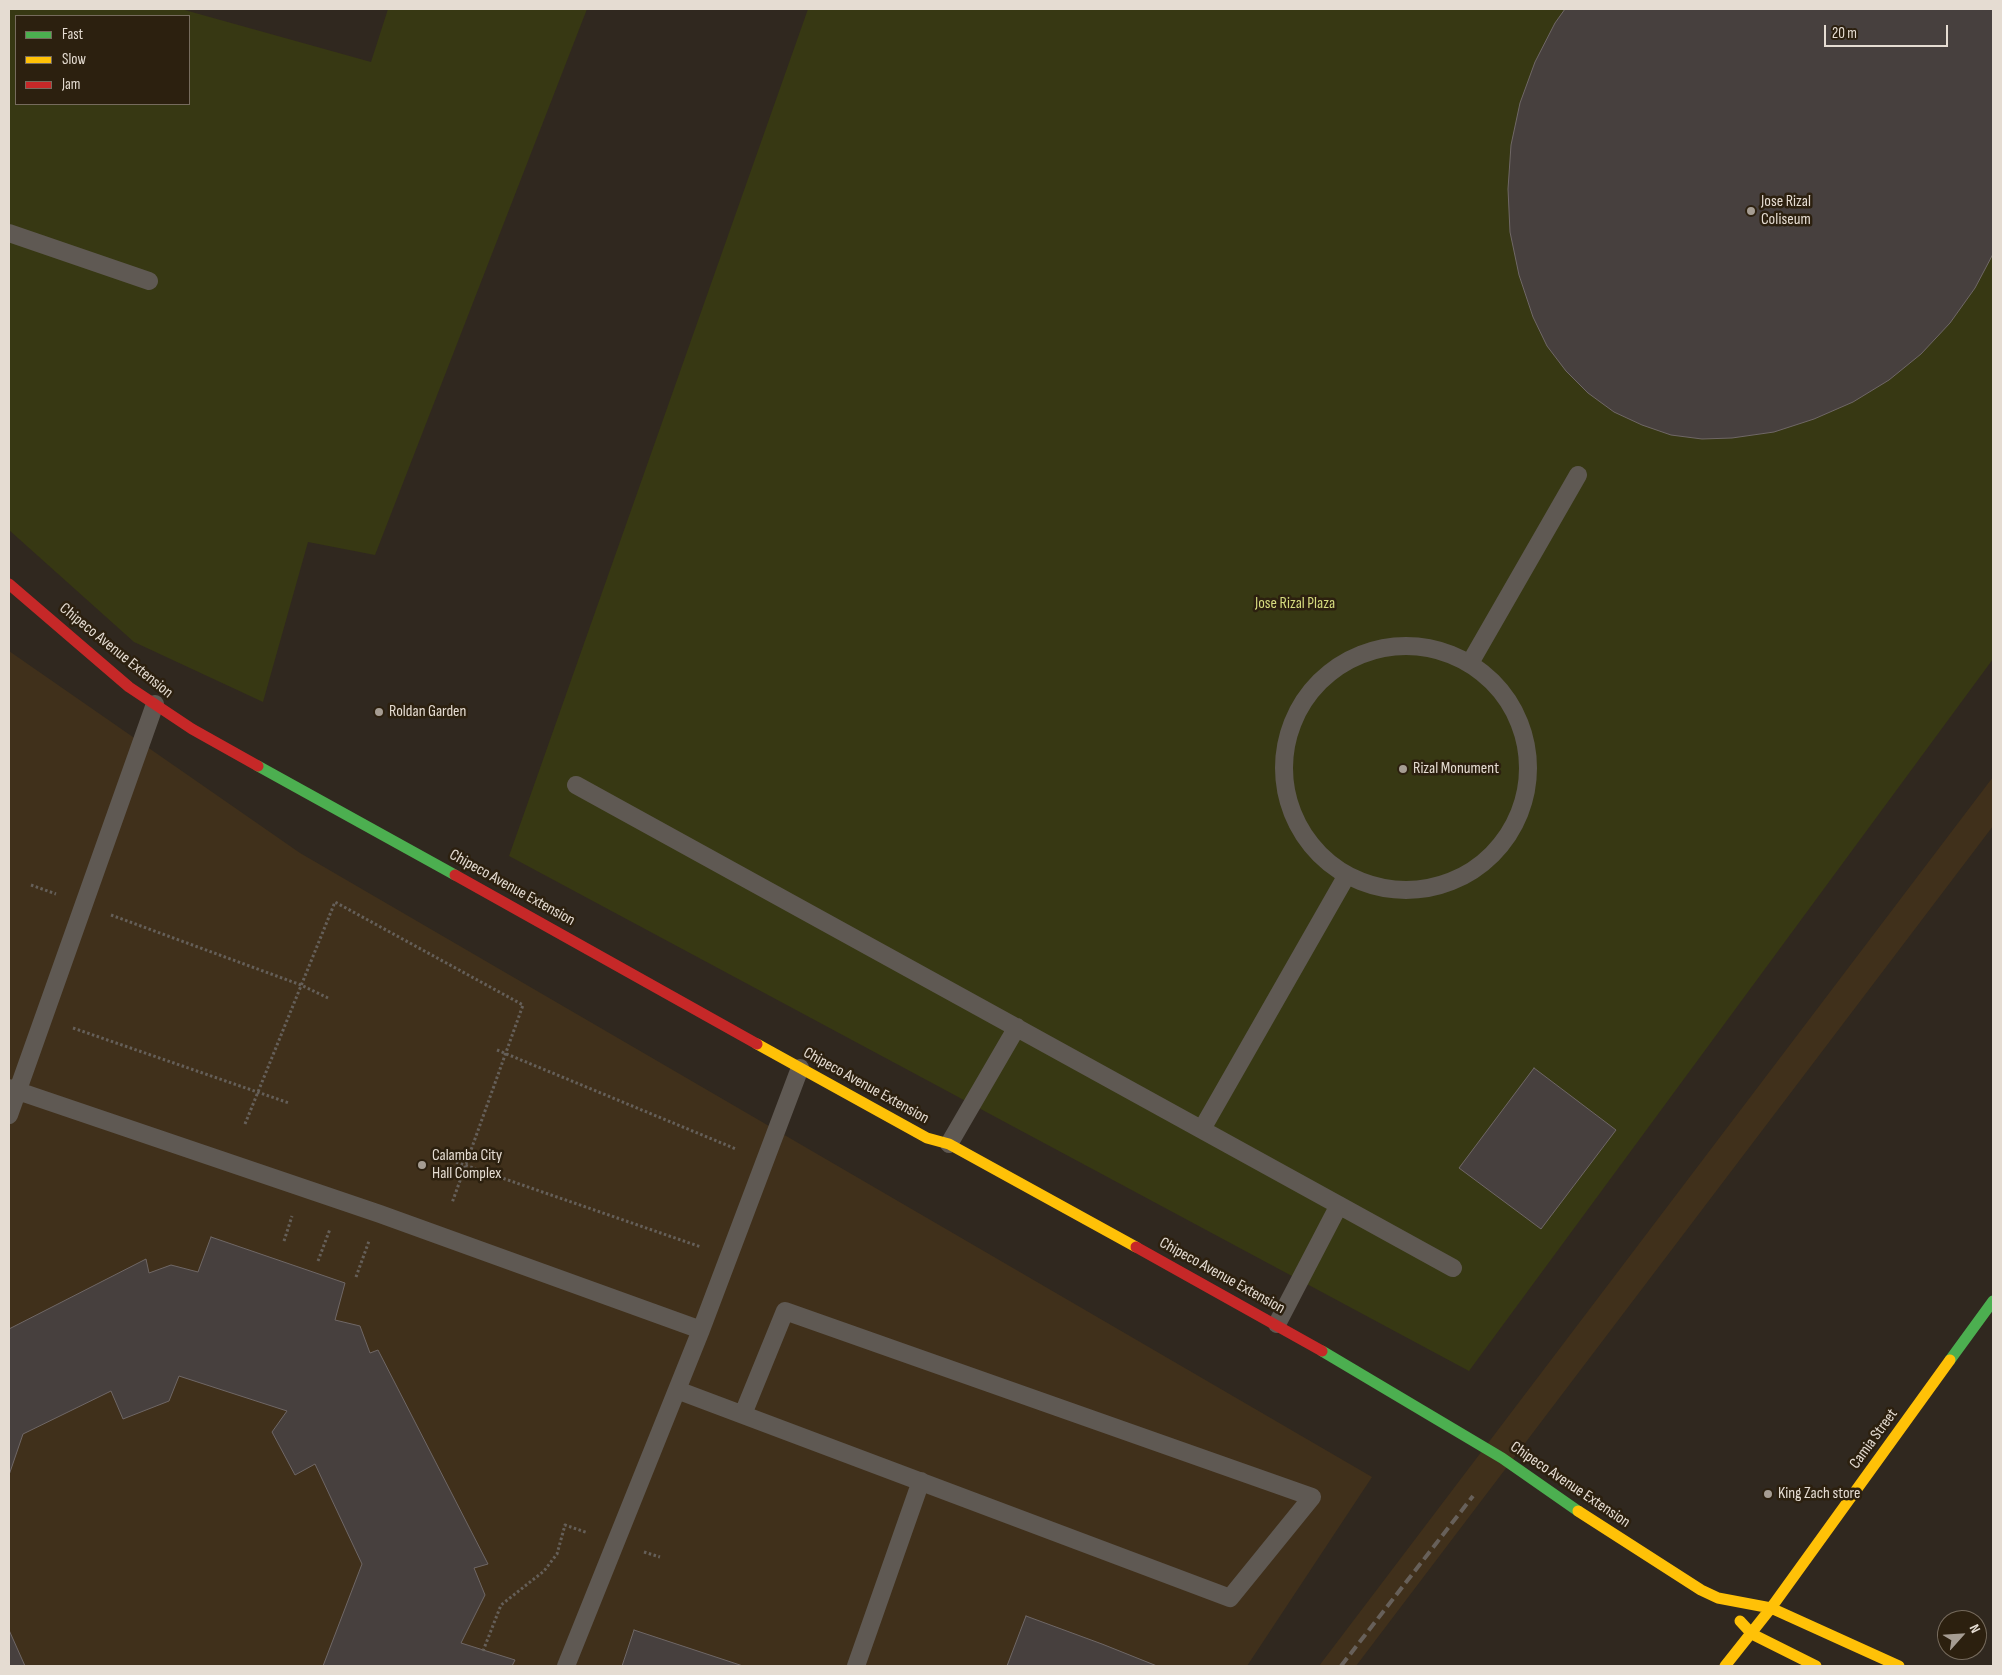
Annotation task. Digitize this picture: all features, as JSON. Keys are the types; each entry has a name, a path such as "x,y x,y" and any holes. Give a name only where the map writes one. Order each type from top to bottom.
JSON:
{"main road":[{"name":"Chipeco Avenue Extension","path":"9,584 129,687 192,730 927,1138 950,1144 1277,1324 1502,1458 1598,1525 1701,1590 1718,1598 1771,1608 1900,1666"},
{"name":"Camia Street","path":"1725,1666 1752,1634 1993,1301"},
{"name":"Chipeco Avenue Extension","path":"1718,1598 1752,1634 1816,1666"}],"lane":[{"path":"9,232 149,280"},
{"path":"1470,663 1578,475"},
{"path":"1386,647 1429,647 1470,663 1501,691 1522,728 1529,770 1521,811 1513,826 1500,848 1468,875 1428,889 1386,890 1347,875 1313,848 1292,811 1283,768 1291,725 1312,688 1346,661 1386,647"},
{"path":"9,1115 13,1090 43,1018 155,704"},
{"path":"576,785 1453,1268"},
{"path":"1202,1129 1347,875"},
{"path":"950,1144 1017,1027"},
{"path":"566,1666 701,1330 800,1068"},
{"path":"13,1090 380,1214 701,1330"},
{"path":"1277,1324 1339,1205"},
{"path":"677,1390 1230,1598 1312,1497 785,1311 743,1414"},
{"path":"856,1666 920,1481"}],"path":[{"path":"31,885 301,986 328,998"},
{"path":"245,1124 335,902 524,1005 452,1203"},
{"path":"43,1018 289,1103"},
{"path":"497,1050 765,1161"},
{"path":"456,1162 729,1256"},
{"path":"484,1651 501,1605 544,1571 557,1554 565,1525"}],"shaded area":[{"name":"Calamba City Hall Complex","path":"9,651 300,853 1372,1477 1247,1666 9,1666"},
{"path":"1993,777 1993,826 1356,1666 1319,1666"}],"green space":[{"path":"9,9 181,9 371,62 388,9 587,9 375,555 308,542 263,702 134,642 9,530"},
{"name":"Jose Rizal Plaza","path":"808,9 1993,9 1993,659 1469,1371 509,856"}],"building":[{"name":"Jose Rizal Coliseum","path":"1565,9 1993,9 1993,254 1975,288 1950,323 1921,354 1889,380 1853,402 1814,419 1774,432 1732,438 1702,439 1671,435 1642,425 1614,412 1588,393 1566,371 1547,346 1533,317 1519,275 1510,232 1508,189 1511,145 1520,103 1535,62 1555,23"},
{"path":"1534,1068 1616,1130 1541,1229 1459,1168"},
{"path":"211,1237 345,1283 335,1320 360,1326 370,1353 378,1350 488,1564 474,1568 485,1595 461,1643 515,1660 512,1666 323,1666 362,1564 315,1464 295,1475 272,1432 287,1411 179,1376 169,1401 123,1419 111,1391 23,1434 9,1475 9,1329 146,1259 149,1273 171,1265 198,1272"},
{"path":"1026,1616 1102,1644 1157,1666 1007,1666"},
{"path":"9,1630 25,1666 9,1666"},
{"path":"634,1630 743,1666 622,1666"}],"railway":[{"path":"1341,1666 1473,1496"}],"traffic: fast":[{"path":"258,766 455,875"},
{"path":"1950,1360 1993,1301"},
{"path":"1322,1351 1502,1458 1578,1511"}],"traffic: slow":[{"path":"757,1044 927,1138 949,1144 1136,1247"},
{"path":"1725,1666 1771,1608 1950,1360"},
{"path":"1578,1511 1701,1590 1718,1598 1771,1608 1899,1666"},
{"path":"1740,1621 1752,1634 1816,1666"}],"traffic: jam":[{"path":"9,584 129,687 192,729 258,766"},
{"path":"455,875 757,1044"},
{"path":"1136,1247 1322,1351"}],"place":[{"name":"Jose Rizal Coliseum","path":"1751,211"},
{"name":"Roldan Garden","path":"379,712"},
{"name":"Rizal Monument","path":"1403,769"},
{"name":"Calamba City Hall Complex","path":"422,1165"},
{"name":"King Zach store","path":"1768,1494"}]}
